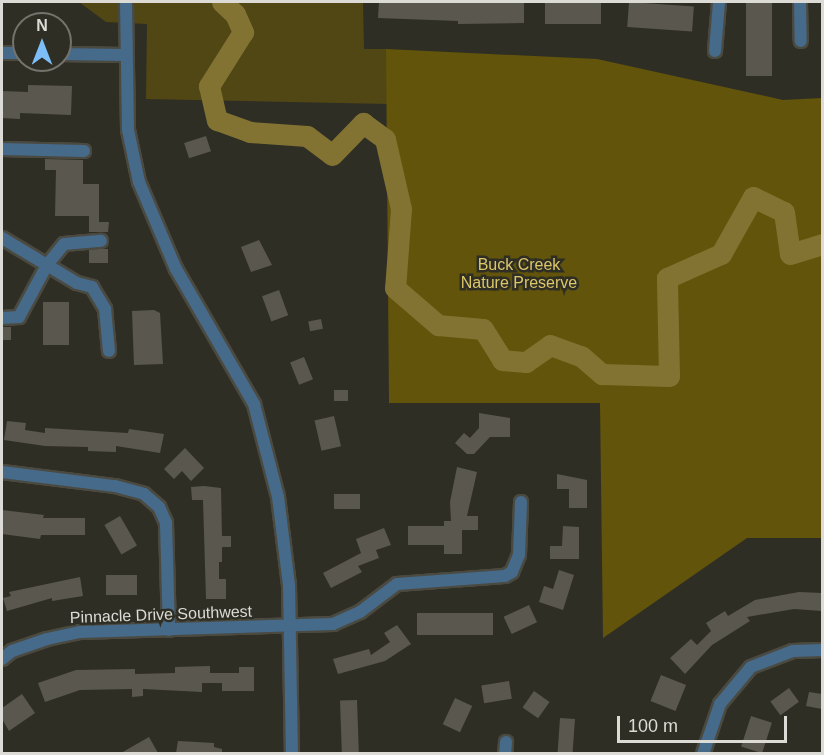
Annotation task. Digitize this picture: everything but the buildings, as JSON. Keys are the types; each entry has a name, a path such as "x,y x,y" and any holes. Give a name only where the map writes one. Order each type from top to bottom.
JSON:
{"street":[{"path":"126,2 124,55 128,130 143,193 176,269 255,404 278,497 290,627 292,753"},
{"path":"715,51 719,2"},
{"path":"800,2 801,41"},
{"path":"72,54 124,55"},
{"path":"2,149 84,151"},
{"path":"2,238 46,265 92,287 102,299 109,351"},
{"path":"2,318 19,317 46,265 69,240 102,240"},
{"path":"2,472 115,486 144,494 159,507 166,523 169,630"},
{"name":"Pinnacle Drive Southwest","path":"2,660 12,651 47,639 80,632 333,624 360,612 397,584 496,578 512,572 519,555 521,502"},
{"path":"703,753 720,704 751,667 793,651 822,650"}],"green space":[{"name":"Buck Creek Nature Preserve","path":"79,2 363,2 364,49 386,49 388,66 444,66 448,145 809,145 808,105 822,105 822,538 747,538 746,402 389,403 389,104 146,99 147,24 106,22"},
{"name":"Buck Creek Nature Preserve","path":"386,49 597,59 783,100 822,98 822,538 747,538 603,638 600,403 389,403"}],"waterway":[{"path":"222,2 235,14 243,32 209,86 217,120 250,132 307,136 332,155 363,123 385,139 401,209 395,288 438,325 483,329 502,360 526,362 550,345 581,356 602,374 669,376 667,278 721,254 753,197 784,212 790,254 822,244"}]}
